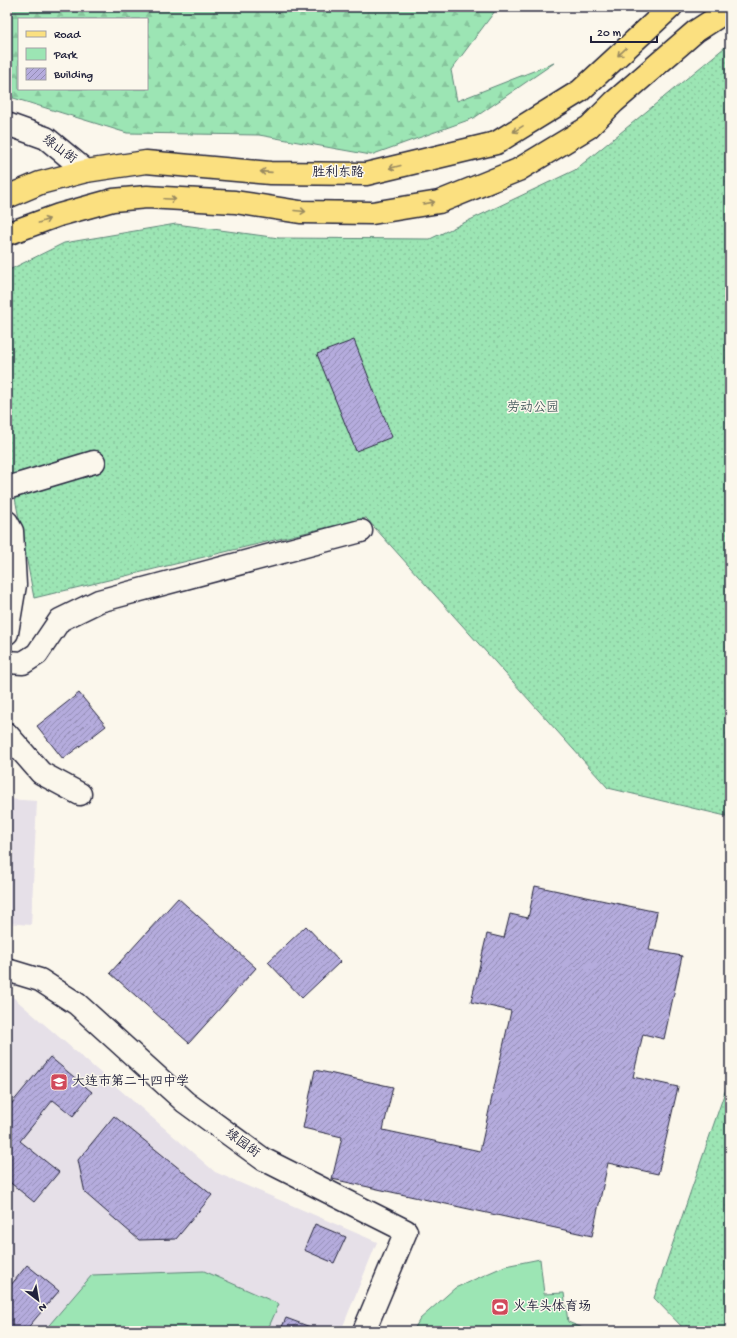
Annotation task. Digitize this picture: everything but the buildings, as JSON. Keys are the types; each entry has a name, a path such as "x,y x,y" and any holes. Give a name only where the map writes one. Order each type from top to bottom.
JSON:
{"main road":[{"name":"胜利东路","path":"7,197 40,183 86,171 146,162 270,173 366,174 496,143 580,91 671,7"},
{"path":"7,234 59,215 113,200 140,198 235,202 300,212 364,213 439,202 518,170 588,127 614,102 696,31 730,9"}],"street":[{"name":"绿山街","path":"7,124 46,138 86,171"},
{"path":"7,488 94,462"},
{"path":"7,522 12,531 15,585 7,633"},
{"path":"7,662 24,662 37,654 60,620 99,601 361,531"},
{"path":"7,734 41,772 80,794"},
{"name":"绿园街","path":"7,970 40,980 77,1004 185,1102 264,1159 406,1231 364,1331"}],"shaded area":[{"path":"7,799 37,801 31,925 7,923"},
{"name":"大连市第二十四中学","path":"7,992 215,1172 377,1242 341,1331 7,1331"}],"green space":[{"path":"7,7 498,7 451,70 457,101 554,63 474,118 371,155 259,135 127,133 7,96"},
{"name":"劳动公园","path":"730,43 730,817 608,788 366,518 34,598 12,482 7,482 7,271 64,243 176,224 279,238 430,239 575,170"},
{"path":"730,1077 730,1331 686,1331 654,1298"},
{"name":"火车头体育场","path":"540,1259 544,1294 564,1293 568,1322 590,1331 413,1331 420,1319 455,1288 505,1266"},
{"path":"204,1271 279,1304 267,1331 44,1331 92,1275"}],"place":[{"name":"大连市第二十四中学","path":"59,1082"},
{"name":"火车头体育场","path":"500,1307"}]}
